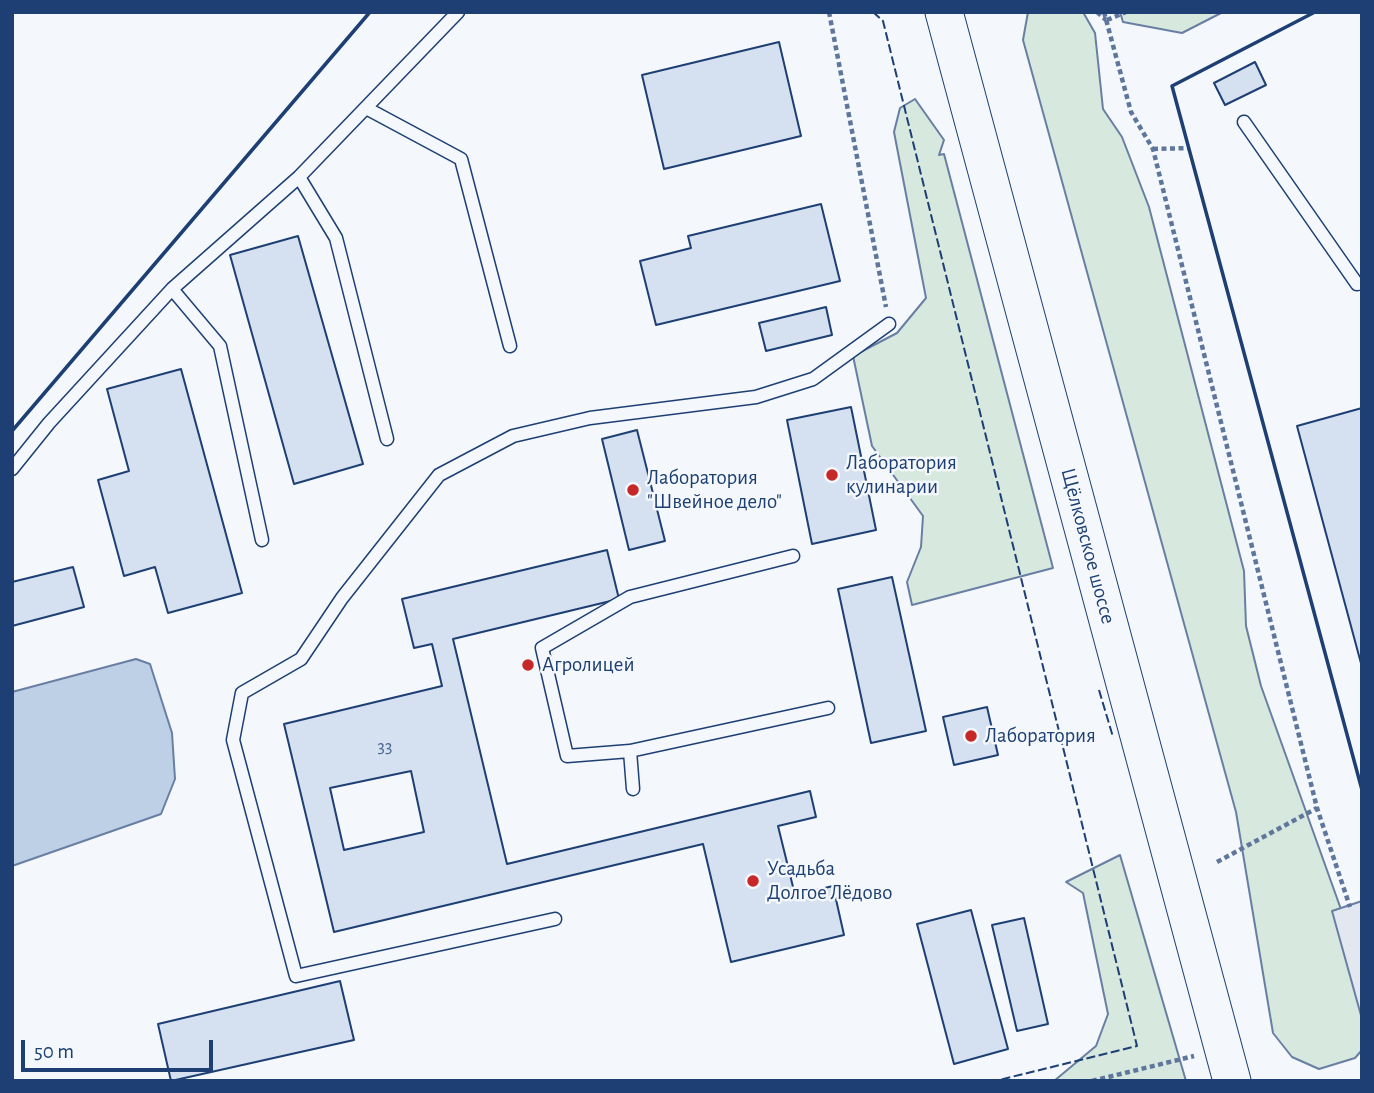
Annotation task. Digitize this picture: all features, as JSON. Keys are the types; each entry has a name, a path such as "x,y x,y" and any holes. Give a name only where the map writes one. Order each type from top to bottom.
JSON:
{"main road":[{"name":"Щёлковское шоссе","path":"944,12 1232,1081"}],"lane":[{"path":"12,469 49,423 172,289 299,177 458,12"},
{"path":"366,108 461,159 510,346"},
{"path":"1244,121 1357,284 1362,283"},
{"path":"299,177 336,238 387,439"},
{"path":"172,289 220,346 262,540"},
{"path":"555,919 296,976 233,740 242,693 301,659 342,598 439,475 513,436 590,418 756,397 813,379 889,324"},
{"path":"793,556 630,597 542,648 567,756 630,751 828,708"},
{"path":"630,751 633,789"}],"path":[{"path":"829,12 889,324"},
{"path":"1097,12 1107,20"},
{"path":"1104,12 1131,112 1153,149 1317,808 1350,907"},
{"path":"1107,20 1126,12"},
{"path":"1153,149 1189,148"},
{"path":"1217,862 1317,808"},
{"path":"1092,1081 1195,1055"}],"shaded area":[{"path":"1028,12 1083,12 1095,33 1103,109 1122,137 1149,207 1244,571 1246,626 1261,686 1362,968 1362,1050 1355,1058 1319,1069 1292,1057 1273,1033 1236,812 1023,40"},
{"path":"1120,12 1223,12 1182,33 1123,22"},
{"path":"915,99 944,140 939,155 944,154 1053,568 912,605 907,582 921,547 923,516 872,446 853,356 897,333 926,298 894,132 900,108"},
{"path":"1120,855 1186,1081 1054,1081 1096,1046 1108,1014 1083,893 1066,882"},
{"path":"1362,901 1362,1019 1332,911"}],"water":[{"path":"136,659 150,664 172,733 175,779 161,814 12,866 12,692"}],"building":[{"path":"779,42 801,136 664,169 642,75"},
{"path":"1255,62 1266,85 1225,105 1214,83"},
{"path":"821,204 840,281 656,325 640,261 691,248 688,236"},
{"path":"298,236 363,464 294,484 230,255"},
{"path":"826,307 832,335 766,351 759,323"},
{"path":"181,369 242,593 168,613 155,567 124,576 98,480 129,471 107,389"},
{"name":"Лаборатория кулинарии","path":"851,407 876,530 812,544 787,420"},
{"path":"1362,408 1362,667 1297,426"},
{"name":"Лаборатория \"Швейное дело\"","path":"637,430 665,541 629,550 602,439"},
{"path":"607,550 619,599 453,639 507,864 810,791 816,817 778,826 795,895 833,886 844,935 731,962 703,844 334,932 284,724 442,686 432,644 414,648 402,599","holes":["411,771 424,832 344,850 330,788"]},
{"path":"73,567 84,607 12,626 12,582"},
{"path":"892,577 926,731 871,743 838,589"},
{"name":"Лаборатория","path":"987,707 998,755 954,765 943,717"},
{"path":"971,910 1008,1049 954,1064 917,924"},
{"path":"1024,918 1048,1024 1017,1031 992,925"},
{"path":"340,981 354,1040 171,1081 158,1024"}],"fence":[{"path":"873,12 883,21 1137,1046 995,1081"},
{"path":"1099,690 1113,737"}],"wall":[{"path":"12,431 370,12"},
{"path":"1315,12 1172,86 1362,790"}],"place":[{"name":"Лаборатория кулинарии","path":"832,475"},
{"name":"Лаборатория \"Швейное дело\"","path":"633,490"},
{"name":"Агролицей","path":"528,665"},
{"name":"Лаборатория","path":"971,736"},
{"name":"Усадьба Долгое Лёдово","path":"753,881"}]}
